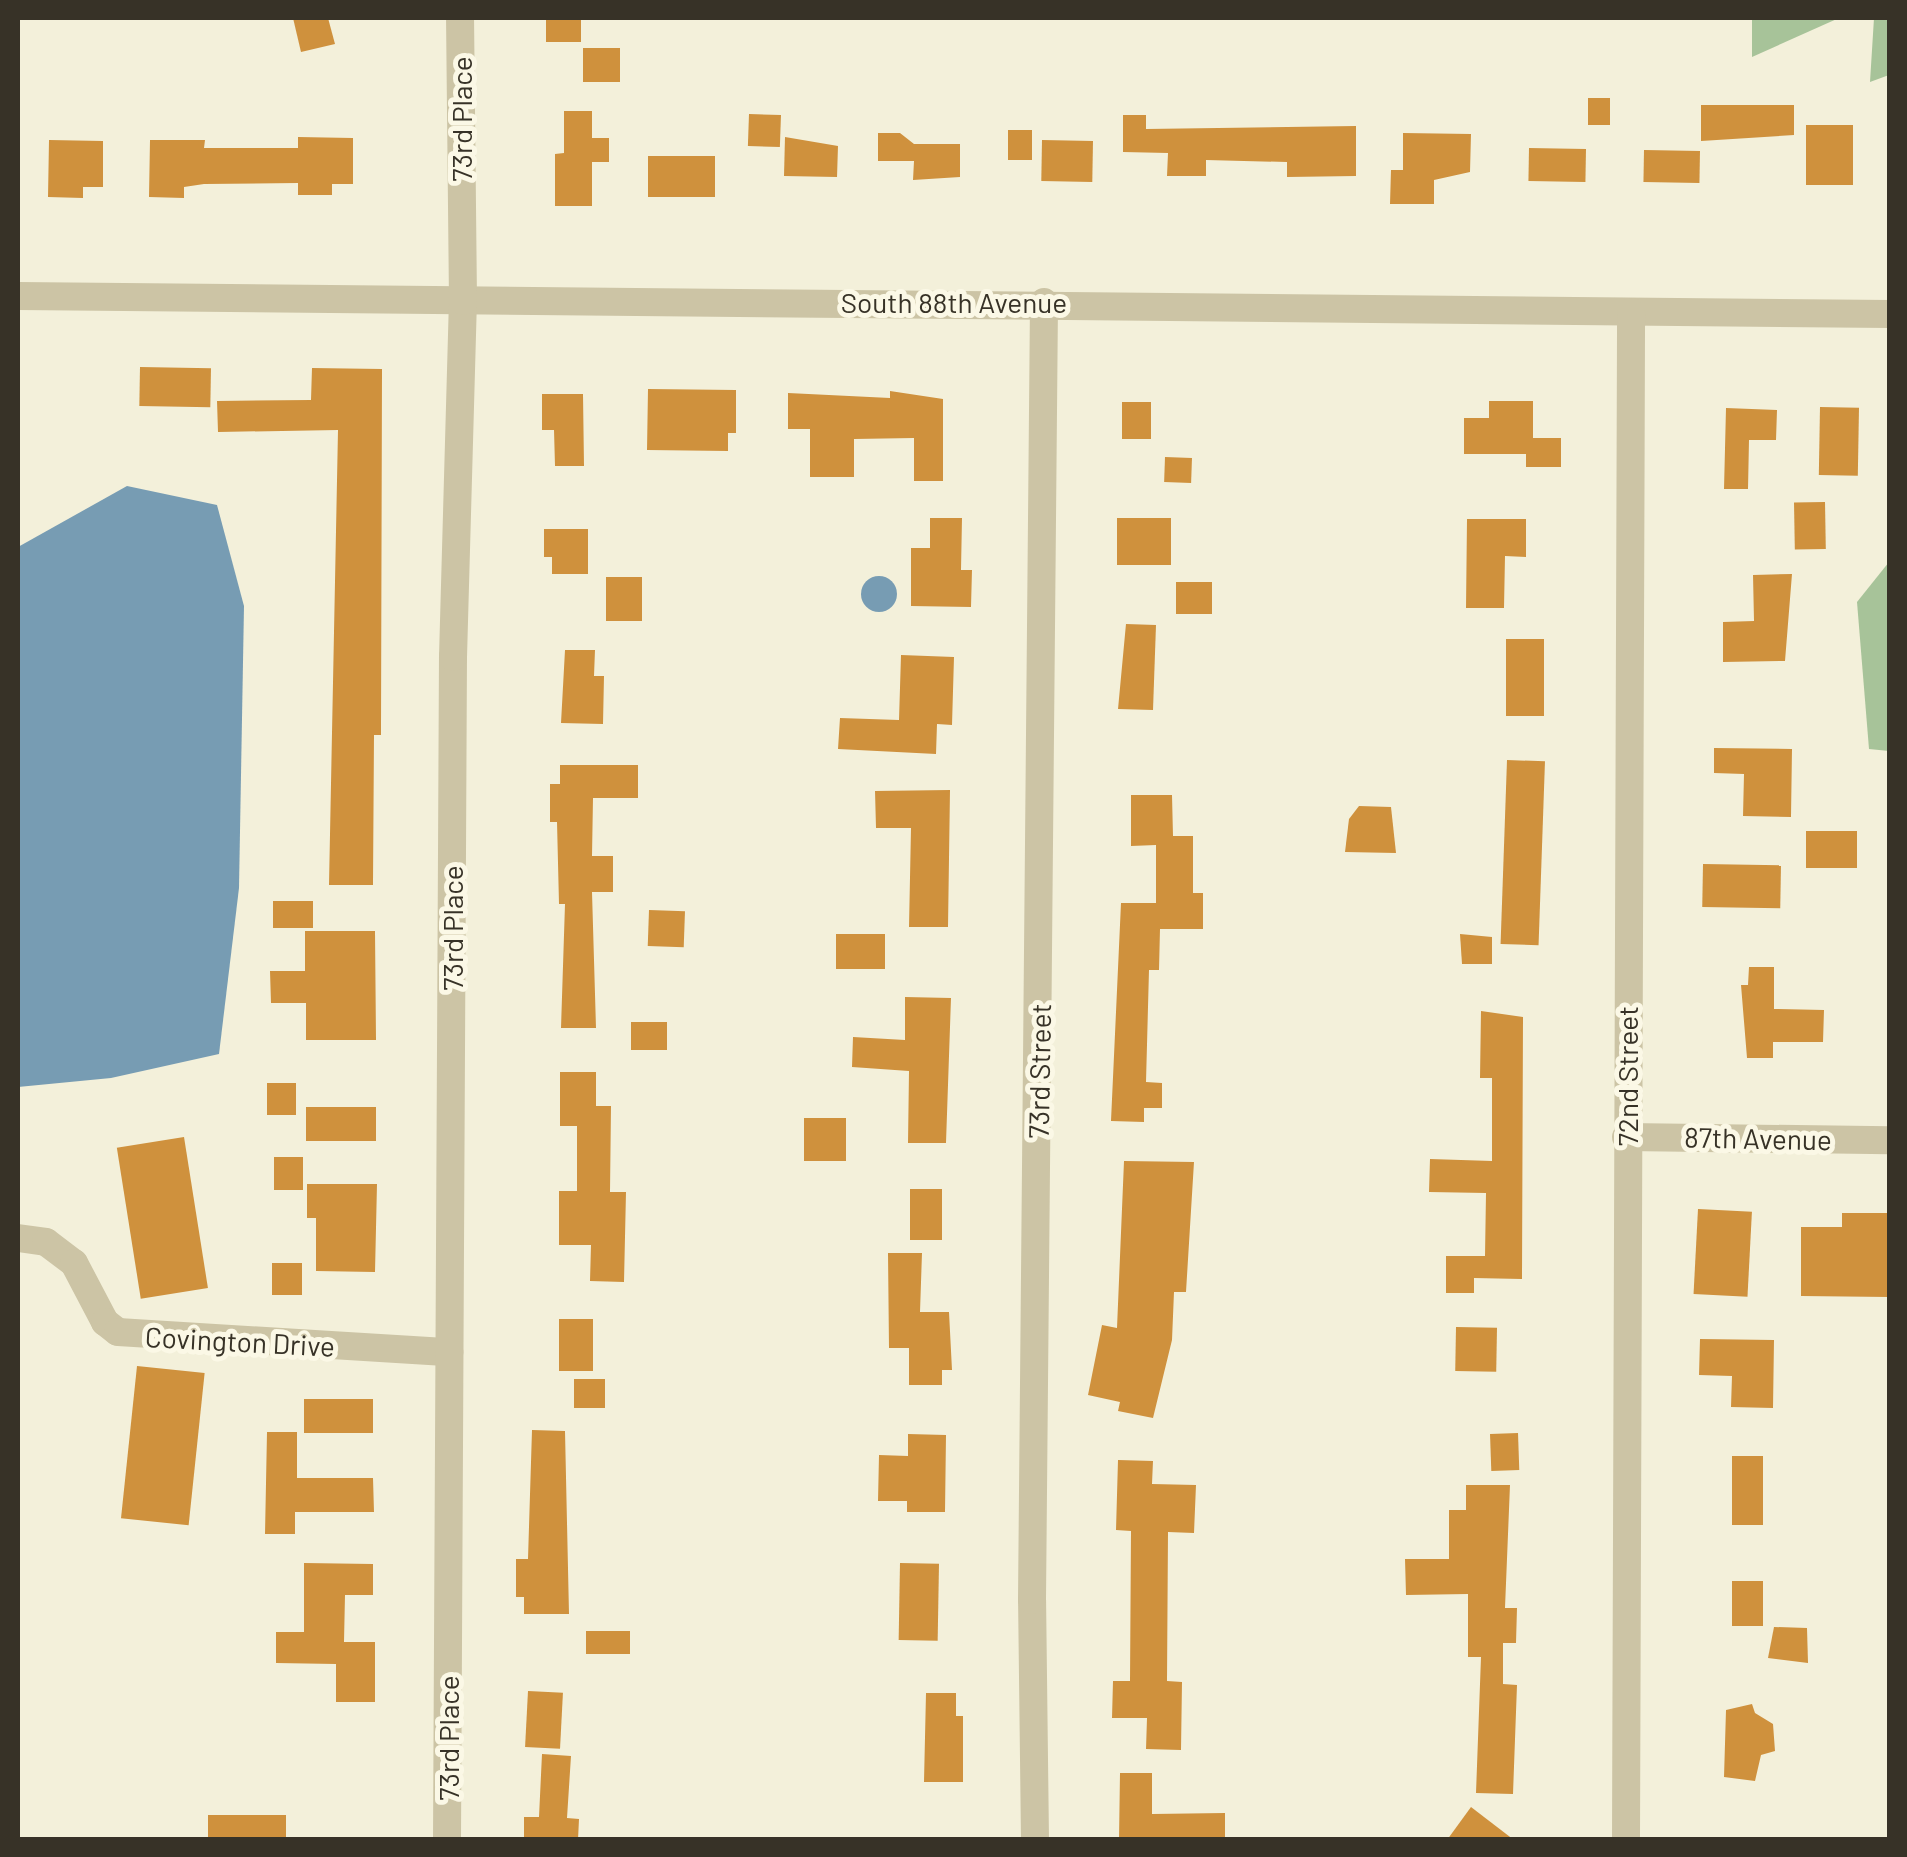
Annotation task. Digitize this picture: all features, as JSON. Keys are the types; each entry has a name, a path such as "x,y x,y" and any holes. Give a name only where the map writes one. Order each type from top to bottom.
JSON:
{"street":[{"name":"73rd Place","path":"447,1840 454,611 463,301 460,18"},
{"name":"South 88th Avenue","path":"18,296 1044,302 1890,314"},
{"name":"73rd Street","path":"1036,1840 1032,1600 1044,302"},
{"name":"72nd Street","path":"1626,1840 1630,312"},
{"name":"87th Avenue","path":"1626,1137 1890,1140"},
{"name":"Covington Drive","path":"18,1238 46,1242 74,1263 106,1322 118,1332 449,1352"}],"green space":[{"path":"1752,18 1839,18 1752,57"},
{"path":"1874,18 1889,18 1889,75 1870,82"},
{"path":"1889,562 1889,751 1869,749 1857,602"}],"water":[{"path":"127,486 217,505 244,606 239,888 219,1054 111,1078 18,1087 18,547"},
{"path":"879,576 892,581 897,594 892,607 879,612 866,607 861,594 866,581"}],"building":[{"path":"293,18 328,18 335,44 301,52"},
{"path":"546,18 581,18 581,42 546,42"},
{"path":"583,48 620,48 620,82 583,82"},
{"path":"1588,98 1610,98 1610,125 1588,125"},
{"path":"1701,105 1794,105 1794,135 1701,141"},
{"path":"564,111 592,111 592,138 609,138 609,162 592,162 592,206 555,206 555,154 564,153"},
{"path":"749,114 781,115 780,147 748,146"},
{"path":"1123,115 1146,115 1146,129 1356,126 1356,176 1287,177 1287,162 1206,160 1206,176 1167,176 1168,153 1123,152"},
{"path":"1806,125 1853,125 1853,185 1806,185"},
{"path":"1008,130 1032,130 1032,160 1008,160"},
{"path":"878,133 900,133 914,144 960,144 960,177 913,180 914,161 878,161"},
{"path":"1403,133 1471,134 1470,172 1434,180 1434,204 1390,204 1391,170 1403,170"},
{"path":"298,137 353,138 353,184 332,184 332,195 298,195 298,183 204,184 184,187 184,198 149,197 150,140 205,140 204,148 298,148"},
{"path":"785,137 838,146 837,177 784,176"},
{"path":"49,140 103,141 103,187 83,187 83,198 48,197"},
{"path":"1042,140 1093,141 1092,182 1041,181"},
{"path":"1529,148 1586,149 1585,182 1528,181"},
{"path":"1644,150 1700,151 1699,183 1643,182"},
{"path":"648,156 715,156 715,197 648,197"},
{"path":"140,367 211,368 210,407 139,406"},
{"path":"312,368 382,369 381,735 374,735 373,885 329,885 338,430 218,432 217,401 311,400"},
{"path":"648,389 736,390 736,433 728,433 728,451 647,450"},
{"path":"890,391 943,399 943,481 914,481 914,438 854,439 854,477 810,477 810,429 788,429 788,393 890,398"},
{"path":"542,394 583,394 584,466 555,466 554,430 542,430"},
{"path":"1489,401 1533,401 1533,438 1561,438 1561,467 1526,467 1526,454 1464,454 1464,418 1489,418"},
{"path":"1122,402 1151,402 1151,439 1122,439"},
{"path":"1820,407 1859,408 1858,476 1819,475"},
{"path":"1726,408 1777,410 1776,440 1749,440 1748,489 1724,489"},
{"path":"1165,457 1192,458 1191,483 1164,482"},
{"path":"1825,502 1826,549 1795,550 1794,503"},
{"path":"930,518 962,518 961,570 972,570 971,607 911,606 911,548 930,548"},
{"path":"1117,518 1171,518 1171,565 1117,565"},
{"path":"1467,519 1526,519 1526,557 1505,556 1504,608 1466,608"},
{"path":"544,529 588,529 588,574 552,574 552,557 544,557"},
{"path":"1792,574 1785,661 1723,662 1723,622 1754,621 1753,575"},
{"path":"606,577 642,577 642,621 606,621"},
{"path":"1176,582 1212,582 1212,614 1176,614"},
{"path":"1126,624 1156,625 1153,710 1118,709"},
{"path":"1506,639 1544,639 1544,716 1506,716"},
{"path":"565,650 595,650 594,676 604,676 603,724 561,723"},
{"path":"901,655 954,657 952,725 937,724 936,754 838,749 840,718 899,720"},
{"path":"1714,748 1792,749 1791,817 1743,816 1744,774 1714,773"},
{"path":"1507,760 1545,761 1539,945 1501,944"},
{"path":"560,765 638,765 638,798 593,798 592,856 613,856 613,892 592,892 596,1028 561,1028 565,904 559,904 557,822 550,822 550,784 560,784"},
{"path":"950,790 948,927 909,927 911,828 876,828 875,791"},
{"path":"1131,795 1172,795 1173,836 1193,836 1193,893 1203,893 1203,929 1160,929 1159,970 1149,970 1146,1082 1162,1083 1162,1108 1144,1108 1144,1122 1111,1121 1121,903 1156,903 1156,845 1131,846"},
{"path":"1359,806 1391,807 1396,853 1345,852 1349,819"},
{"path":"1806,831 1857,831 1857,868 1806,868"},
{"path":"1703,864 1781,865 1780,908 1702,907"},
{"path":"273,901 313,901 313,928 273,928"},
{"path":"649,910 685,911 684,947 648,946"},
{"path":"305,931 375,931 376,1040 306,1040 306,1003 271,1003 270,971 305,971"},
{"path":"836,934 885,934 885,969 836,969"},
{"path":"1460,934 1492,937 1492,964 1462,964"},
{"path":"1749,967 1774,967 1774,1009 1824,1010 1823,1042 1773,1042 1773,1058 1747,1058 1741,985 1748,985"},
{"path":"905,997 951,998 946,1143 908,1143 909,1071 852,1067 853,1037 905,1040"},
{"path":"1481,1011 1523,1017 1522,1279 1474,1278 1474,1293 1446,1293 1446,1256 1485,1256 1486,1193 1429,1192 1430,1159 1492,1161 1492,1078 1480,1078"},
{"path":"631,1022 667,1022 667,1050 631,1050"},
{"path":"560,1072 596,1072 596,1106 611,1106 610,1192 626,1192 624,1282 590,1281 591,1245 559,1245 559,1191 577,1191 577,1126 560,1126"},
{"path":"267,1083 296,1083 296,1115 267,1115"},
{"path":"306,1107 376,1107 376,1141 306,1141"},
{"path":"804,1118 846,1118 846,1161 804,1161"},
{"path":"184,1137 208,1288 141,1299 117,1148"},
{"path":"274,1157 303,1157 303,1190 274,1190"},
{"path":"1124,1161 1194,1162 1186,1292 1174,1292 1172,1340 1153,1418 1118,1411 1120,1402 1088,1395 1102,1325 1117,1328"},
{"path":"307,1184 377,1184 375,1272 316,1271 316,1218 307,1218"},
{"path":"910,1189 942,1189 942,1240 910,1240"},
{"path":"1698,1209 1752,1212 1747,1297 1694,1294"},
{"path":"1842,1213 1889,1213 1889,1297 1801,1296 1801,1227 1842,1227"},
{"path":"888,1253 922,1253 920,1312 949,1312 952,1370 942,1370 942,1385 909,1385 909,1348 889,1348"},
{"path":"272,1263 302,1263 302,1295 272,1295"},
{"path":"559,1319 593,1319 593,1371 559,1371"},
{"path":"1456,1327 1497,1328 1496,1372 1455,1371"},
{"path":"1700,1339 1774,1340 1773,1408 1731,1407 1732,1376 1699,1375"},
{"path":"137,1366 205,1373 189,1525 121,1518"},
{"path":"574,1379 605,1379 605,1408 574,1408"},
{"path":"304,1399 373,1399 373,1433 304,1433"},
{"path":"532,1430 565,1431 569,1614 524,1614 524,1597 516,1597 516,1559 528,1559"},
{"path":"267,1432 297,1432 297,1478 373,1478 374,1512 295,1512 295,1534 265,1534"},
{"path":"1518,1433 1519,1470 1491,1471 1490,1434"},
{"path":"908,1434 946,1435 945,1512 907,1512 907,1501 878,1501 879,1455 908,1456"},
{"path":"1732,1456 1763,1456 1763,1525 1732,1525"},
{"path":"1118,1460 1153,1461 1152,1484 1196,1485 1194,1533 1168,1532 1167,1681 1182,1682 1181,1750 1146,1749 1147,1718 1112,1718 1113,1681 1130,1681 1131,1531 1116,1530"},
{"path":"1466,1485 1510,1485 1505,1608 1517,1608 1516,1643 1503,1643 1503,1684 1517,1685 1513,1794 1476,1793 1481,1657 1468,1657 1468,1594 1406,1595 1405,1559 1449,1559 1449,1510 1466,1510"},
{"path":"304,1563 373,1564 373,1595 345,1595 344,1642 375,1642 375,1702 336,1702 336,1664 276,1663 276,1632 304,1632"},
{"path":"900,1563 939,1564 938,1641 899,1640"},
{"path":"1732,1581 1763,1581 1763,1626 1732,1626"},
{"path":"1774,1627 1807,1628 1808,1663 1768,1658"},
{"path":"586,1631 630,1631 630,1654 586,1654"},
{"path":"528,1691 563,1693 560,1749 525,1747"},
{"path":"926,1693 956,1693 956,1716 963,1716 963,1782 924,1782"},
{"path":"1752,1704 1755,1713 1773,1724 1775,1751 1761,1755 1755,1781 1724,1777 1726,1710"},
{"path":"542,1754 571,1756 567,1818 579,1819 578,1840 524,1840 524,1817 539,1817"},
{"path":"1120,1773 1152,1773 1152,1814 1225,1813 1225,1840 1119,1840"},
{"path":"1471,1807 1514,1840 1447,1840"},
{"path":"208,1815 286,1815 286,1840 208,1840"}]}
